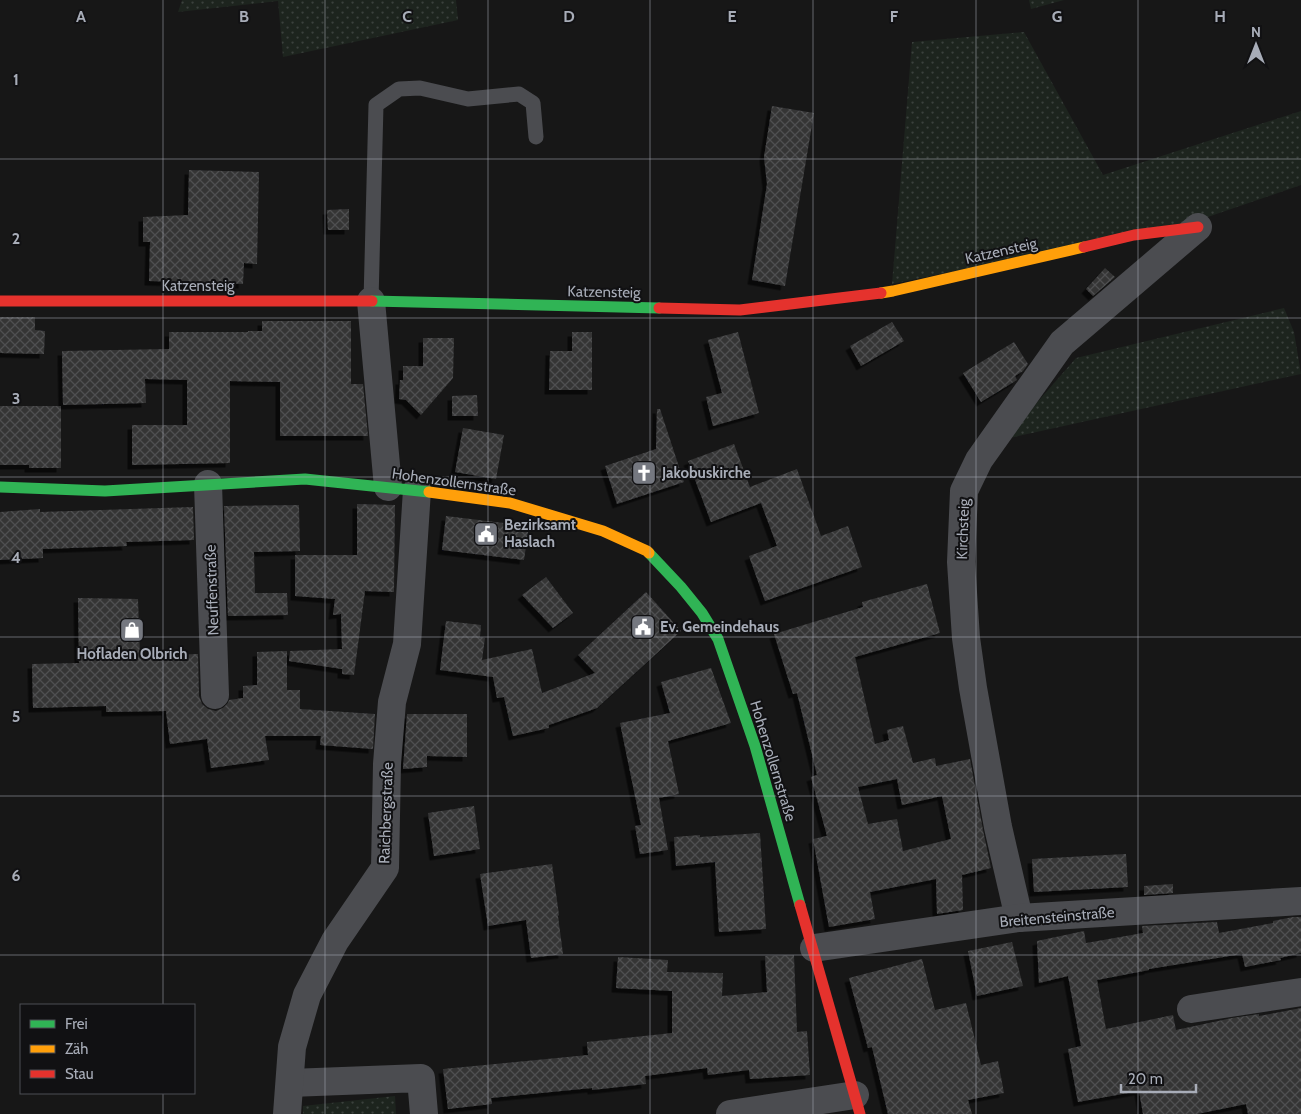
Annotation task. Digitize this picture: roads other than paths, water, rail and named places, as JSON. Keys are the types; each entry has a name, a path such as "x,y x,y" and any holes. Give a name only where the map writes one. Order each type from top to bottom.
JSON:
{"street":[{"name":"Katzensteig","path":"0,301 371,301 740,310 894,291 1134,235 1198,227"},
{"name":"Kirchsteig","path":"1019,918 998,826 966,638 961,562 964,491 983,455 1062,343 1198,227"},
{"path":"371,301 388,487"},
{"name":"Hohenzollernstraße","path":"0,486 105,491 305,479 388,487 510,503 603,531 647,551 702,614 718,639 755,746 858,1105"},
{"name":"Neuffenstraße","path":"208,484 215,695"},
{"name":"Raichbergstraße","path":"287,1114 292,1047 307,995 335,942 385,868 387,764 392,702 407,644 417,490"},
{"name":"Breitensteinstraße","path":"814,948 1019,918 1301,901"},
{"path":"1191,1009 1301,992"},
{"path":"290,1083 421,1078 424,1114"},
{"path":"730,1114 858,1105"}],"lane":[{"path":"371,301 376,105 399,89 420,88 468,99 520,94 532,103 536,138"}],"place":[{"name":"Jakobuskirche","path":"644,473"},
{"name":"Bezirksamt Haslach","path":"486,534"},
{"name":"Ev. Gemeindehaus","path":"643,627"},
{"name":"Hofladen Olbrich","path":"132,630"}]}
